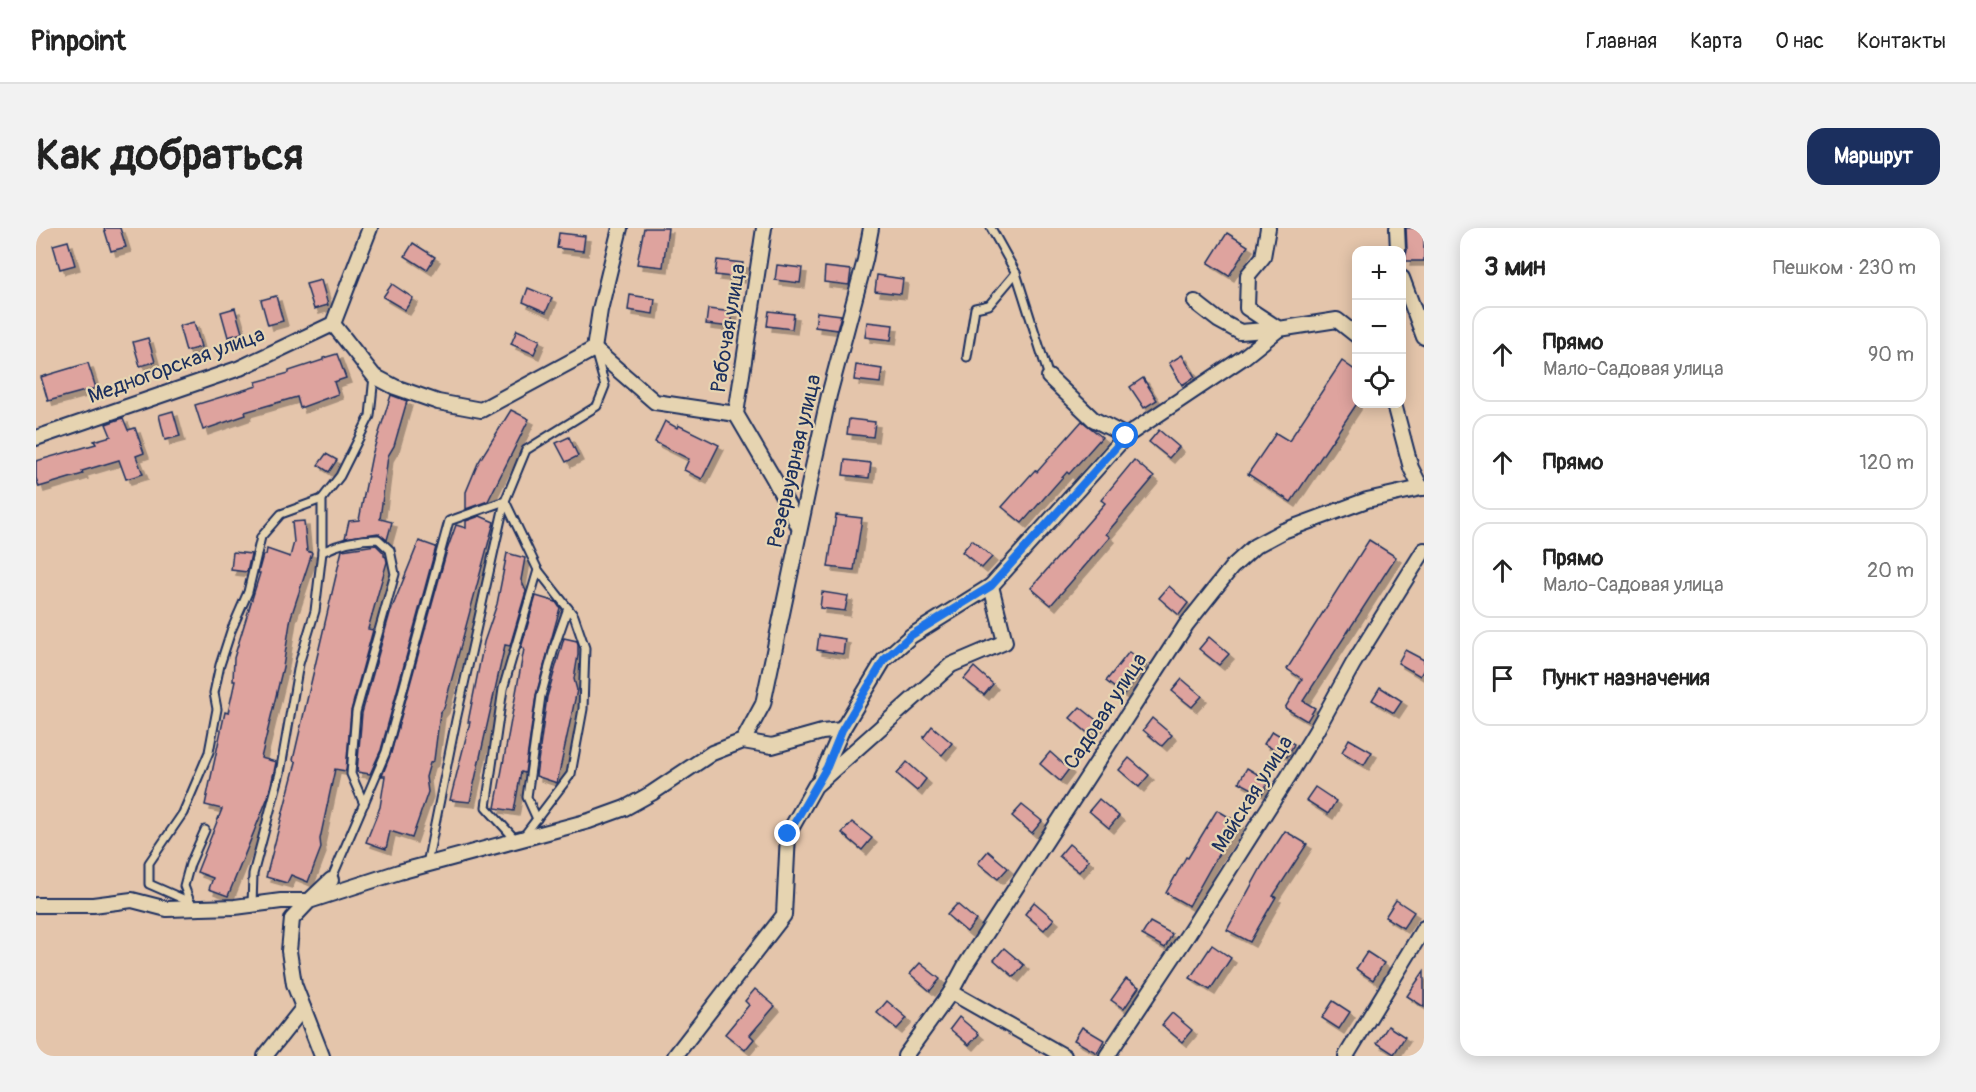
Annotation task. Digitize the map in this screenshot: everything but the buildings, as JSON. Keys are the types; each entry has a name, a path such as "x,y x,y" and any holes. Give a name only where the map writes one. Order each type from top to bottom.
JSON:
{"street":[{"path":"370,228 333,324 374,376 395,387 438,402 481,410 594,349"},
{"path":"594,349 600,310 620,228"},
{"name":"Рабочая улица","path":"764,228 736,414 799,527"},
{"name":"Резервуарная улица","path":"743,741 763,704 799,527 829,395 866,260 871,228"},
{"path":"1268,228 1263,257 1248,275 1247,308 1279,328"},
{"path":"1397,228 1398,246"},
{"path":"1406,291 1424,337"},
{"path":"1195,302 1218,320 1240,332 1337,320 1352,331"},
{"name":"Медногорская улица","path":"36,438 240,368 333,324"},
{"path":"675,1056 784,915 788,834 827,767 842,730 884,660 910,636 991,586 1126,436 1244,357 1279,328"},
{"path":"594,349 655,402 736,414"},
{"path":"1049,376 1093,419 1126,436"},
{"path":"1395,408 1411,468 1423,488"},
{"name":"Садовая улица","path":"905,1056 951,992 965,966 1186,626 1232,567 1255,546 1283,531 1367,500 1423,488"},
{"name":"Майская улица","path":"1107,1056 1189,933 1299,759 1353,664 1424,550"},
{"path":"815,786 951,665 1005,642 991,586"},
{"path":"36,905 93,905 132,900 167,909 309,901 427,864 625,808 712,753 743,741 772,746 822,732 842,730"},
{"path":"322,1056 294,984 289,951 292,919 331,880"},
{"path":"1346,1056 1424,928"},
{"path":"951,992 1064,1056"},
{"path":"265,1056 303,1008"}],"lane":[{"path":"991,228 1016,273 1049,376"},
{"path":"967,357 975,308 989,305 1016,273"},
{"path":"427,864 470,653 505,501 526,450 597,406 605,386 594,349"},
{"path":"210,908 189,902 150,885 149,863 183,813 209,752 217,709 214,693 220,665 231,631 248,592 261,537 281,514 322,499 340,476 370,416 374,376"},
{"path":"252,905 253,874 280,772 299,664 315,611 322,552 322,499"},
{"path":"505,501 538,570 574,616 585,648 583,709 572,774 519,838 486,807 503,689 538,570"},
{"path":"331,880 386,752 449,521 505,501"},
{"path":"322,552 334,546 361,539 378,539 390,550 395,574 356,712 351,774 364,804"},
{"path":"537,819 527,797 541,696 568,608"},
{"path":"189,902 184,885 190,864 205,830"}],"route":[{"path":"788,834 827,767 842,730 884,660 910,636 991,586 1126,436"}]}
